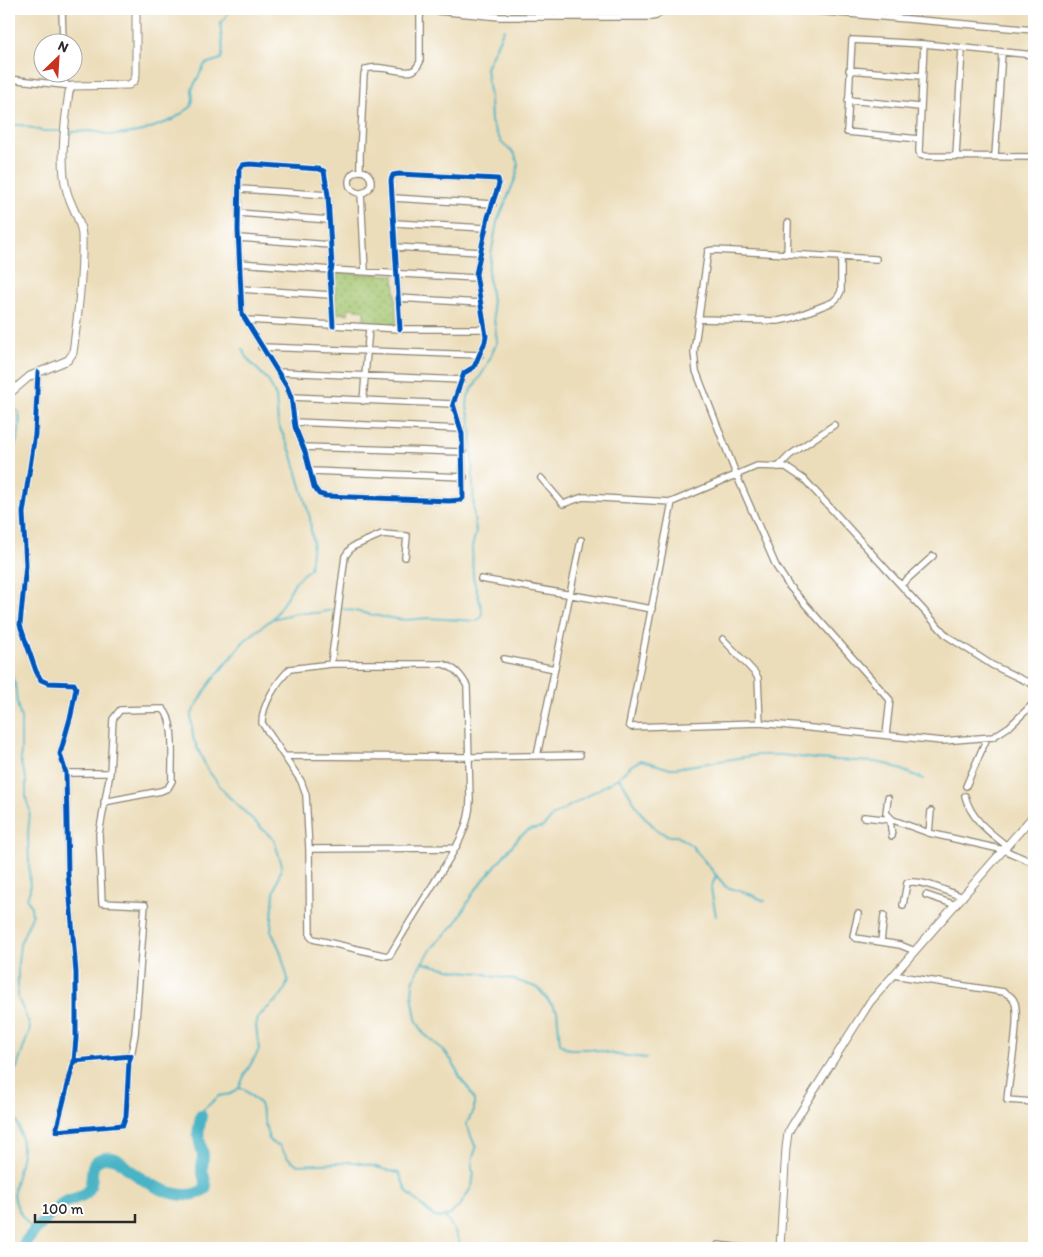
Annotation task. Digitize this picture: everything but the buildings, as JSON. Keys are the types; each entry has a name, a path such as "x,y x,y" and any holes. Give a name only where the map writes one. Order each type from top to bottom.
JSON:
{"street":[{"path":"62,9 63,32"},
{"path":"9,79 69,86 129,85 134,81 136,75 136,9"},
{"path":"360,170 364,74 366,69 374,66 411,71 417,68 420,62 420,17 422,12 426,10 510,18 651,18 664,9"},
{"path":"792,9 1034,30"},
{"path":"919,139 848,133 846,129 851,43 853,39 1034,55"},
{"path":"924,44 919,153 922,156 1034,157"},
{"path":"956,156 962,48"},
{"path":"996,156 1002,52"},
{"path":"850,70 922,76"},
{"path":"10,392 30,376 68,360 73,353 79,301 82,233 67,192 64,176 69,92 68,82"},
{"path":"848,100 920,107"},
{"path":"332,326 331,245 328,195 324,171 320,169 242,165 239,170 238,213 242,312 291,397 294,422 303,446 314,487 319,494 326,496 449,501 463,498 464,477 461,429 454,404 462,380 466,372 474,367 485,342 486,336 476,278 485,228 499,184 498,179 393,175 391,180 400,329"},
{"path":"360,170 369,174 372,180 369,189 361,193 351,189 349,182 353,172 360,170"},
{"path":"240,189 328,195"},
{"path":"361,193 365,271"},
{"path":"393,198 493,204"},
{"path":"238,213 329,220"},
{"path":"394,223 485,228"},
{"path":"787,254 788,223"},
{"path":"239,238 331,245"},
{"path":"395,247 480,252"},
{"path":"876,259 708,251 694,352 696,371 736,474 776,566 789,586 890,700 886,735"},
{"path":"698,319 778,321 792,318 832,302 842,291 841,258"},
{"path":"240,263 476,278"},
{"path":"241,289 331,295"},
{"path":"398,298 480,303"},
{"path":"246,320 369,328 484,329"},
{"path":"364,401 369,328"},
{"path":"261,347 480,355"},
{"path":"38,372 35,434 23,513 26,565 20,625 42,680 48,683 74,684 76,688 73,708 60,754 66,773 68,874 76,973 76,1038 74,1061 56,1131 123,1125 126,1116 129,1061 134,1034 145,905 102,904 99,834 104,802 110,773 113,719 115,714 120,710 162,709 166,712 170,722 172,780 168,788 104,802"},
{"path":"278,372 462,380"},
{"path":"291,397 454,404"},
{"path":"294,422 461,429"},
{"path":"778,466 790,455 834,425"},
{"path":"303,446 462,452"},
{"path":"541,478 563,504 583,497 672,502 757,466 786,467 805,480 950,638 992,665 1034,685"},
{"path":"310,472 464,477"},
{"path":"672,502 629,725 631,727 760,723 942,741 987,738 999,735 1034,703"},
{"path":"331,664 345,556 352,547 382,534 407,536 405,557"},
{"path":"538,756 581,540"},
{"path":"901,585 933,556"},
{"path":"481,579 652,609"},
{"path":"723,639 758,678 760,723"},
{"path":"504,660 555,669"},
{"path":"331,664 443,664 452,667 462,676 467,686 470,757 470,812 467,824 455,848 390,955 384,956 313,939 310,936 306,795 301,781 285,756 262,723 262,713 280,678 290,669 331,664"},
{"path":"966,786 987,738"},
{"path":"285,756 470,757 580,755"},
{"path":"66,773 110,773"},
{"path":"965,796 967,806 974,817 1005,848"},
{"path":"888,798 886,813 892,820 892,836"},
{"path":"929,833 931,811"},
{"path":"780,1248 788,1133 870,1002 1034,815"},
{"path":"864,817 892,820 929,833 1005,848 1034,863"},
{"path":"309,849 455,848"},
{"path":"903,905 906,883 908,882 920,883 963,897"},
{"path":"926,894 956,905"},
{"path":"858,914 853,936 916,950"},
{"path":"881,942 884,915"},
{"path":"893,974 1004,992 1012,996 1015,1003 1016,1020 1007,1100 1034,1102"},
{"path":"74,1061 131,1056"},
{"path":"718,1245 743,1248"}],"green space":[{"path":"334,273 394,275 397,325 364,325 364,310 349,308 348,314 336,313"}],"waterway":[{"path":"70,132 92,131 110,135 143,131 172,120 191,107 193,100 192,89 205,64 221,59 223,50 221,22 230,9"},
{"path":"340,608 405,620 429,618 476,621 482,617 482,610 473,577 472,547 476,532 471,424 467,407 468,396 486,367 497,342 488,271 497,222 516,177 518,165 515,154 502,143 491,122 486,68 504,29"},
{"path":"9,125 21,125 42,131 60,131"},
{"path":"242,349 250,362 268,380 276,397 278,424 291,452 310,518 313,541 310,569 295,583 273,619"},
{"path":"9,403 19,413 20,424 17,441 9,454"},
{"path":"201,1116 203,1110 219,1096 231,1094 239,1088 259,1050 256,1026 258,1018 279,998 285,990 288,979 280,950 271,931 274,893 282,865 274,840 226,794 207,769 193,738 191,715 210,683 244,641 272,619 296,613 317,613 336,609"},
{"path":"9,671 15,684 21,719 21,764 26,778 26,798 30,810 28,835 30,890 27,898 32,916 20,944 18,963 18,998 30,1029 17,1067 9,1082"},
{"path":"239,1088 244,1089 260,1104 269,1139 274,1144 279,1145 287,1157 298,1165 355,1162 399,1173 407,1192 433,1216 441,1218 450,1215 461,1204 472,1186 474,1173 472,1161 476,1148 466,1124 474,1111 474,1100 452,1061 442,1049 423,1033 416,1019 412,995 413,983 419,967 433,947 456,923 473,893 520,836 529,830 543,827 554,815 618,778 632,765 641,760 667,768 676,768 757,755 781,755 875,762 890,765 923,779"},
{"path":"618,778 640,812 657,830 669,836 677,836 691,845 726,887 765,901"},
{"path":"716,875 711,889 716,916"},
{"path":"423,963 458,971 482,973 512,979 538,988 557,1011 560,1043 566,1048 591,1049 618,1055 646,1058"},
{"path":"9,1101 18,1125 22,1144 21,1160 14,1191 15,1199 23,1217 35,1232"},
{"path":"22,1248 47,1217 59,1206 87,1192 90,1188 93,1166 103,1158 116,1159 147,1182 167,1191 187,1195 205,1189 206,1185 202,1170 203,1155 198,1134 201,1116"},
{"path":"445,1217 455,1232 461,1248"}],"cycle path":[{"path":"333,326 328,195 324,171 319,169 242,165 239,170 238,230 242,314 287,387 291,397 295,427 305,452 314,487 319,494 326,496 449,501 461,500 463,498 462,434 453,404 464,373 474,367 485,342 486,336 476,274 488,217 499,184 498,179 393,175 391,180 400,329"},
{"path":"38,372 35,434 23,513 26,565 20,625 41,680 48,683 74,684 76,688 71,715 60,754 66,773 68,874 76,973 76,1038 74,1061 56,1131 123,1125 126,1116 129,1061 131,1056 74,1061"}]}
